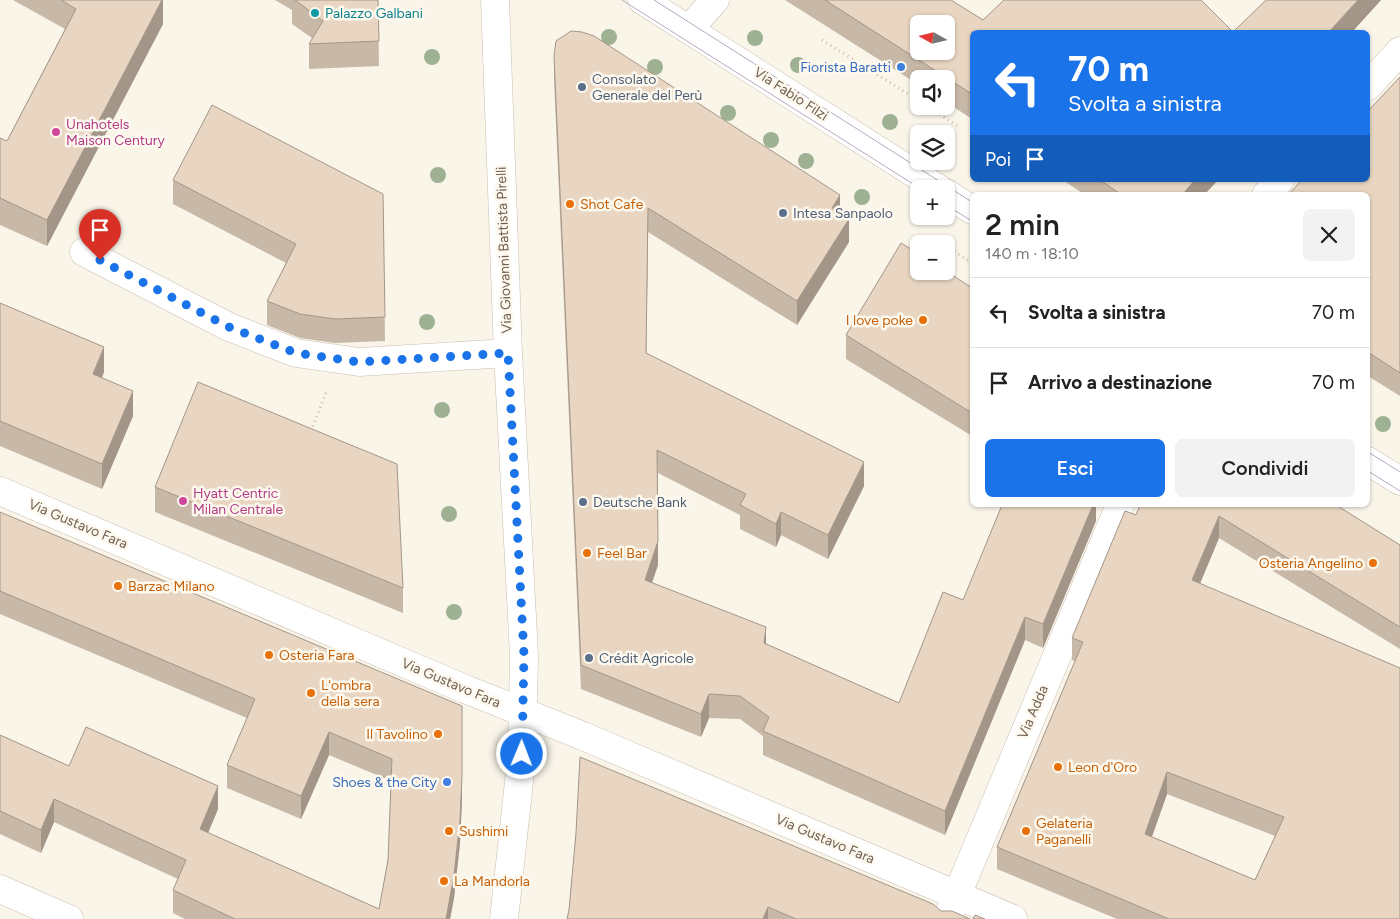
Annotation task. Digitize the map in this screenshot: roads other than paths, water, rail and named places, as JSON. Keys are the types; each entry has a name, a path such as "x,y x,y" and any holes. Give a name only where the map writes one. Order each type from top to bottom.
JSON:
{"street":[{"name":"Via Giovanni Battista Pirelli","path":"495,0 508,353 524,655 522,754 504,919"},
{"name":"Via Fabio Filzi","path":"642,0 925,180"},
{"path":"689,29 715,0"},
{"path":"1370,84 1400,51"},
{"path":"1269,192 1278,182"},
{"path":"955,199 970,209"},
{"path":"84,252 229,327 296,353 359,362 508,353"},
{"path":"1370,462 1400,481"},
{"name":"Via Gustavo Fara","path":"0,491 523,713 583,736 952,907 1013,919"},
{"name":"Via Adda","path":"952,907 1119,507"},
{"path":"0,889 69,919"}],"tram line":[{"path":"622,0 910,182"},
{"path":"654,0 970,201"},
{"path":"955,211 970,220"},
{"path":"1370,453 1400,472"},
{"path":"1370,472 1400,491"}],"place":[{"name":"Palazzo Galbani","path":"315,13"},
{"name":"Fiorista Baratti","path":"901,67"},
{"name":"Consolato Generale del Perù","path":"582,87"},
{"name":"Unahotels Maison Century","path":"56,132"},
{"name":"Shot Cafe","path":"570,204"},
{"name":"Intesa Sanpaolo","path":"783,213"},
{"name":"I love poke","path":"923,320"},
{"name":"Hyatt Centric Milan Centrale","path":"183,501"},
{"name":"Deutsche Bank","path":"583,502"},
{"name":"Feel Bar","path":"587,553"},
{"name":"Osteria Angelino","path":"1373,563"},
{"name":"Barzac Milano","path":"118,586"},
{"name":"Osteria Fara","path":"269,655"},
{"name":"Crédit Agricole","path":"589,658"},
{"name":"L'ombra della sera","path":"311,693"},
{"name":"Il Tavolino","path":"438,734"},
{"name":"Leon d'Oro","path":"1058,767"},
{"name":"Shoes & the City","path":"447,782"},
{"name":"Sushimi","path":"449,831"},
{"name":"Gelateria Paganelli","path":"1026,831"},
{"name":"La Mandorla","path":"444,881"}]}
